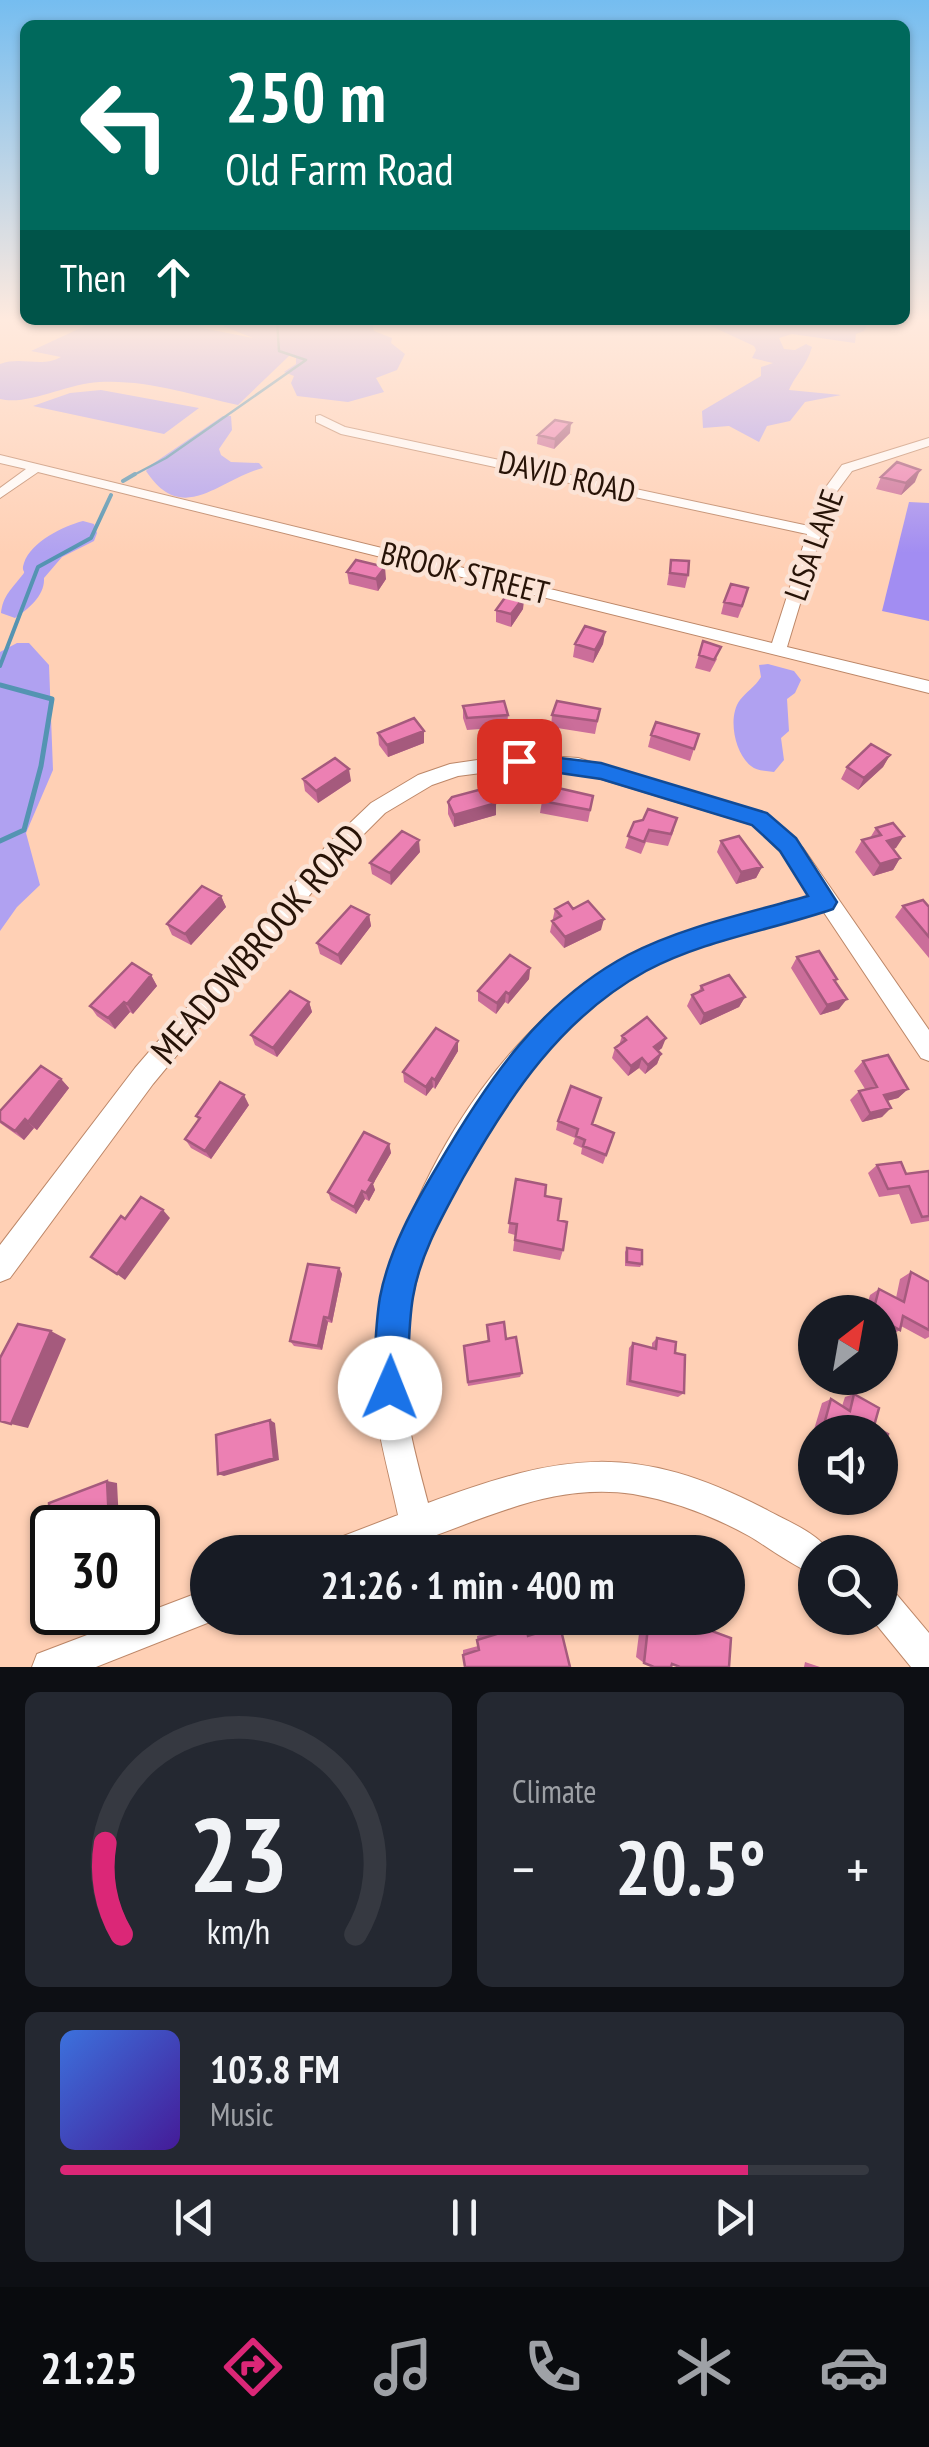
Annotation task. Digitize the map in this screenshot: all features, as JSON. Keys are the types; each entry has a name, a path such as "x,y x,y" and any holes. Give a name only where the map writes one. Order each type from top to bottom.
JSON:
{"street":[{"name":"DAVID ROAD","path":"320,419 340,430 815,532"},
{"name":"LISA LANE","path":"778,650 825,498 841,472 929,442"},
{"name":"BROOK STREET","path":"0,459 929,687"},
{"path":"0,494 36,468"},
{"name":"MEADOWBROOK ROAD","path":"0,1268 156,1062 335,850 378,808 446,772 519,761 588,768 715,804 770,826 796,854 929,1050"},
{"path":"417,1524 391,1409 390,1366 397,1295 421,1224 490,1102 541,1036 613,977 668,948 825,902"},
{"path":"389,1535 514,1491 567,1478 616,1477 679,1488 738,1512 798,1548"},
{"path":"50,1667 190,1613"},
{"path":"898,1621 928,1655"}],"shaded area":[{"path":"56,398 143,398 199,408 164,434 33,406"},
{"path":"207,398 245,398 238,405"},
{"path":"312,398 363,398 348,402"},
{"path":"724,398 827,398 805,402 790,421 767,426 759,442 729,426 703,428 702,411"},
{"path":"223,416 231,416 232,430 219,449 221,455 231,462 259,463 263,468 188,498 174,496 160,487 146,471 151,465"},
{"path":"909,502 929,503 929,621 882,611"},
{"path":"83,521 94,524 94,541 62,557 44,578 39,596 15,618 1,613 5,598 24,573 24,563 33,548 57,531"},
{"path":"17,643 29,643 49,665 53,770 26,833 40,885 0,931 0,652"},
{"path":"759,665 794,671 801,680 787,699 789,731 781,738 784,760 774,772 756,769 745,760 734,725 736,707 761,677"}],"building":[{"path":"555,420 571,423 555,439 538,435"},
{"path":"897,462 920,470 906,483 881,477"},
{"path":"356,560 385,567 376,579 347,572"},
{"path":"671,560 689,561 688,575 670,573"},
{"path":"731,584 748,588 742,606 724,602"},
{"path":"509,592 524,597 511,614 496,610"},
{"path":"585,626 605,632 595,650 575,644"},
{"path":"703,641 721,647 714,660 699,655"},
{"path":"504,701 508,715 467,718 463,706"},
{"path":"557,701 600,709 597,721 552,715"},
{"path":"414,718 424,731 387,745 378,733"},
{"path":"656,722 699,734 694,749 651,735"},
{"path":"871,744 890,755 864,778 847,767"},
{"path":"335,758 349,769 316,791 303,779"},
{"path":"545,785 593,796 590,810 542,801"},
{"path":"486,788 496,791 492,796 496,803 454,815 448,802 452,797"},
{"path":"648,809 677,818 671,834 649,830 644,842 628,836 634,822 643,820"},
{"path":"893,823 904,836 887,841 900,858 880,864 862,840 881,835 876,828"},
{"path":"402,831 419,840 390,873 370,863"},
{"path":"739,836 762,867 741,872 721,841"},
{"path":"202,886 221,896 185,934 167,924"},
{"path":"923,900 929,907 929,937 903,906"},
{"path":"588,901 604,919 565,937 552,921 561,916 555,909 568,902 573,909"},
{"path":"351,906 369,915 338,955 317,943"},
{"path":"819,951 847,999 827,1005 797,957"},
{"path":"510,955 530,968 497,1003 478,991"},
{"path":"132,963 151,975 127,1004 124,1002 108,1018 90,1006"},
{"path":"729,975 745,997 704,1014 692,995 703,990 701,986"},
{"path":"290,991 309,1002 273,1048 251,1035"},
{"path":"647,1017 666,1038 654,1047 661,1054 648,1065 642,1058 631,1066 615,1048 626,1040 622,1036"},
{"path":"436,1028 458,1041 435,1080 432,1078 426,1087 403,1072"},
{"path":"888,1055 908,1089 884,1095 891,1108 870,1113 859,1091 877,1087 863,1061"},
{"path":"41,1066 61,1079 28,1122 25,1119 15,1131 0,1121 0,1111"},
{"path":"220,1082 244,1095 205,1151 185,1139"},
{"path":"571,1086 601,1098 592,1124 614,1133 606,1155 583,1146 585,1140 576,1136 578,1129 558,1121"},
{"path":"364,1132 389,1144 369,1180 373,1182 366,1193 362,1191 354,1207 328,1192"},
{"path":"901,1162 906,1174 929,1171 929,1216 922,1217 909,1186 888,1189 877,1165"},
{"path":"516,1179 546,1185 545,1196 561,1199 558,1220 567,1222 563,1250 515,1240 517,1224 509,1223"},
{"path":"141,1197 163,1210 117,1274 91,1257 121,1216 125,1219"},
{"path":"627,1248 642,1250 642,1264 627,1262"},
{"path":"308,1264 339,1268 329,1318 324,1317 318,1346 290,1341"},
{"path":"911,1272 929,1282 929,1330 903,1316 898,1329 898,1299 904,1302"},
{"path":"504,1322 506,1339 516,1337 522,1373 468,1382 464,1346 489,1341 487,1325"},
{"path":"18,1324 51,1331 11,1424 0,1421 0,1358"},
{"path":"657,1338 676,1342 675,1353 685,1355 684,1393 630,1381 633,1343 656,1349"},
{"path":"854,1395 879,1408 877,1415 827,1415 831,1399 850,1411"},
{"path":"270,1420 274,1458 218,1474 216,1435"},
{"path":"107,1481 108,1505 49,1503"},
{"path":"493,1635 562,1635 570,1667 465,1667 463,1655 479,1650 477,1640"},
{"path":"647,1635 731,1638 729,1667 654,1667 644,1663"}],"waterway":[{"path":"130,477 166,458 252,398"},
{"path":"123,481 135,474"},
{"path":"0,666 38,567 91,538 111,495"},
{"path":"0,685 52,699 41,766 24,830 0,841"}],"route":[{"path":"390,1388 397,1295 421,1224 490,1102 541,1036 587,995 668,948 825,902 796,854 760,819 601,771 553,762 519,761"}]}
